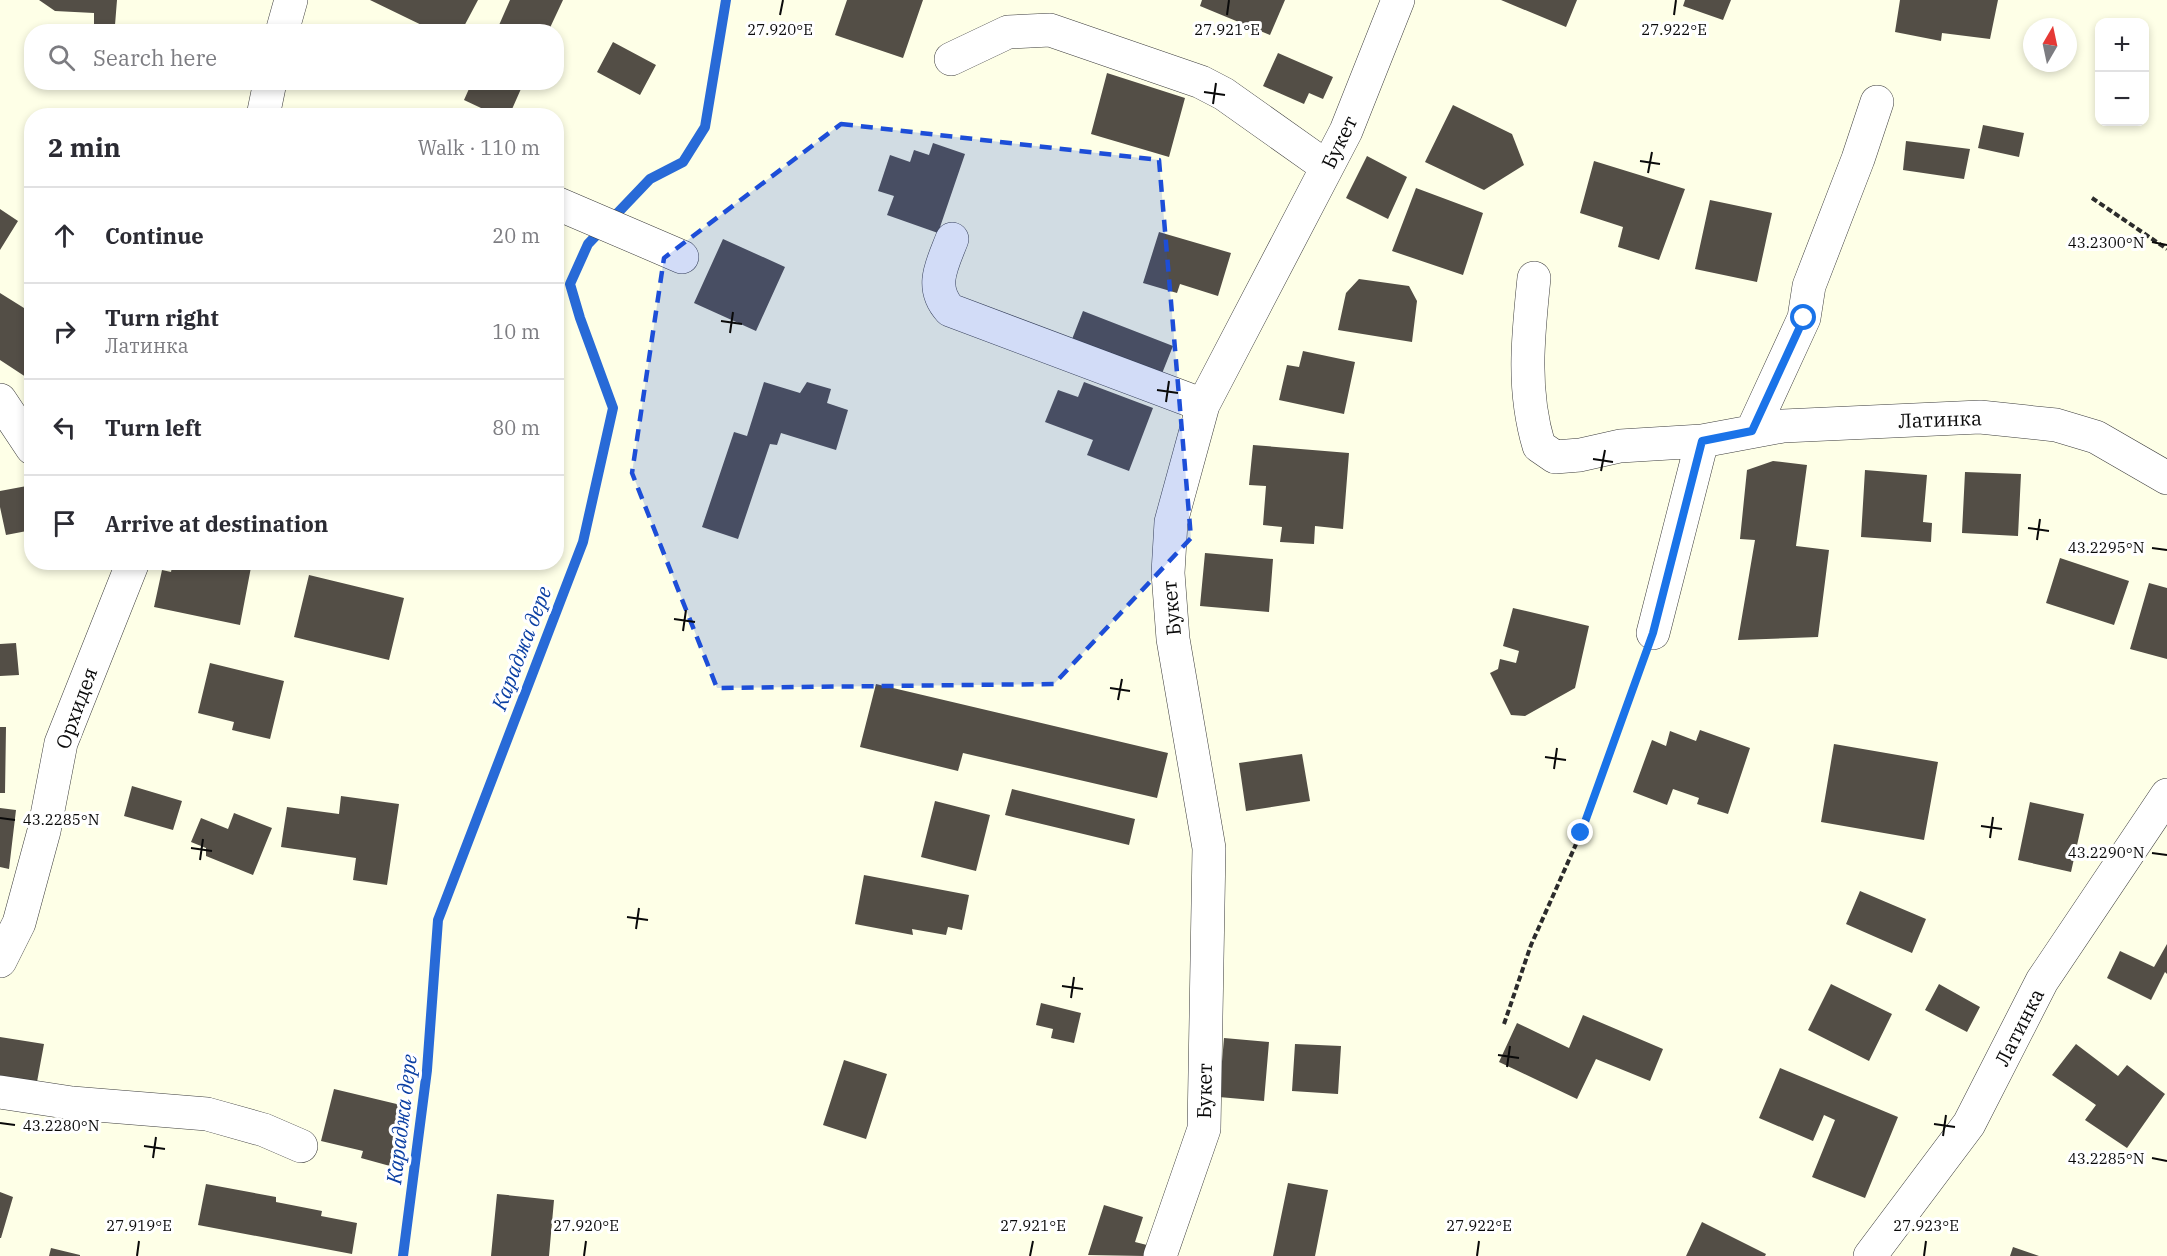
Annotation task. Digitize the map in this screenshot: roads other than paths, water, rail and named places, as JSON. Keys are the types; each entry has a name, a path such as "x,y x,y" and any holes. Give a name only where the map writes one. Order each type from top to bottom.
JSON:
{"street":[{"path":"284,24 291,0"},
{"name":"Букет","path":"1160,1256 1204,1129 1209,849 1173,639 1168,573 1171,522 1203,405 1346,131 1398,0"},
{"path":"951,59 1008,32 1050,30 1201,82 1224,94 1327,166"},
{"path":"265,108 268,90"},
{"path":"1752,431 1804,318 1809,286 1858,159 1877,102"},
{"path":"564,207 682,257"},
{"path":"952,239 937,284 943,302 950,310 1203,405"},
{"name":"Латинка","path":"1534,278 1527,378 1529,416 1539,446 1555,457 1580,455 1620,446 1702,441 1784,426 1980,417 2019,419 2056,425 2096,437 2167,478"},
{"path":"0,400 24,436"},
{"path":"1653,633 1702,441"},
{"name":"Орхидея","path":"0,961 19,923 44,831 61,743 130,570"},
{"name":"Латинка","path":"1870,1256 1969,1124 2042,981 2167,795"},
{"path":"0,1092 72,1103 207,1114 264,1130 300,1146"}],"waterway":[{"name":"Караджа дере","path":"403,1256 427,1070 438,920 583,542 613,408 570,284 588,244 650,179 683,162 705,127 726,0"}]}
